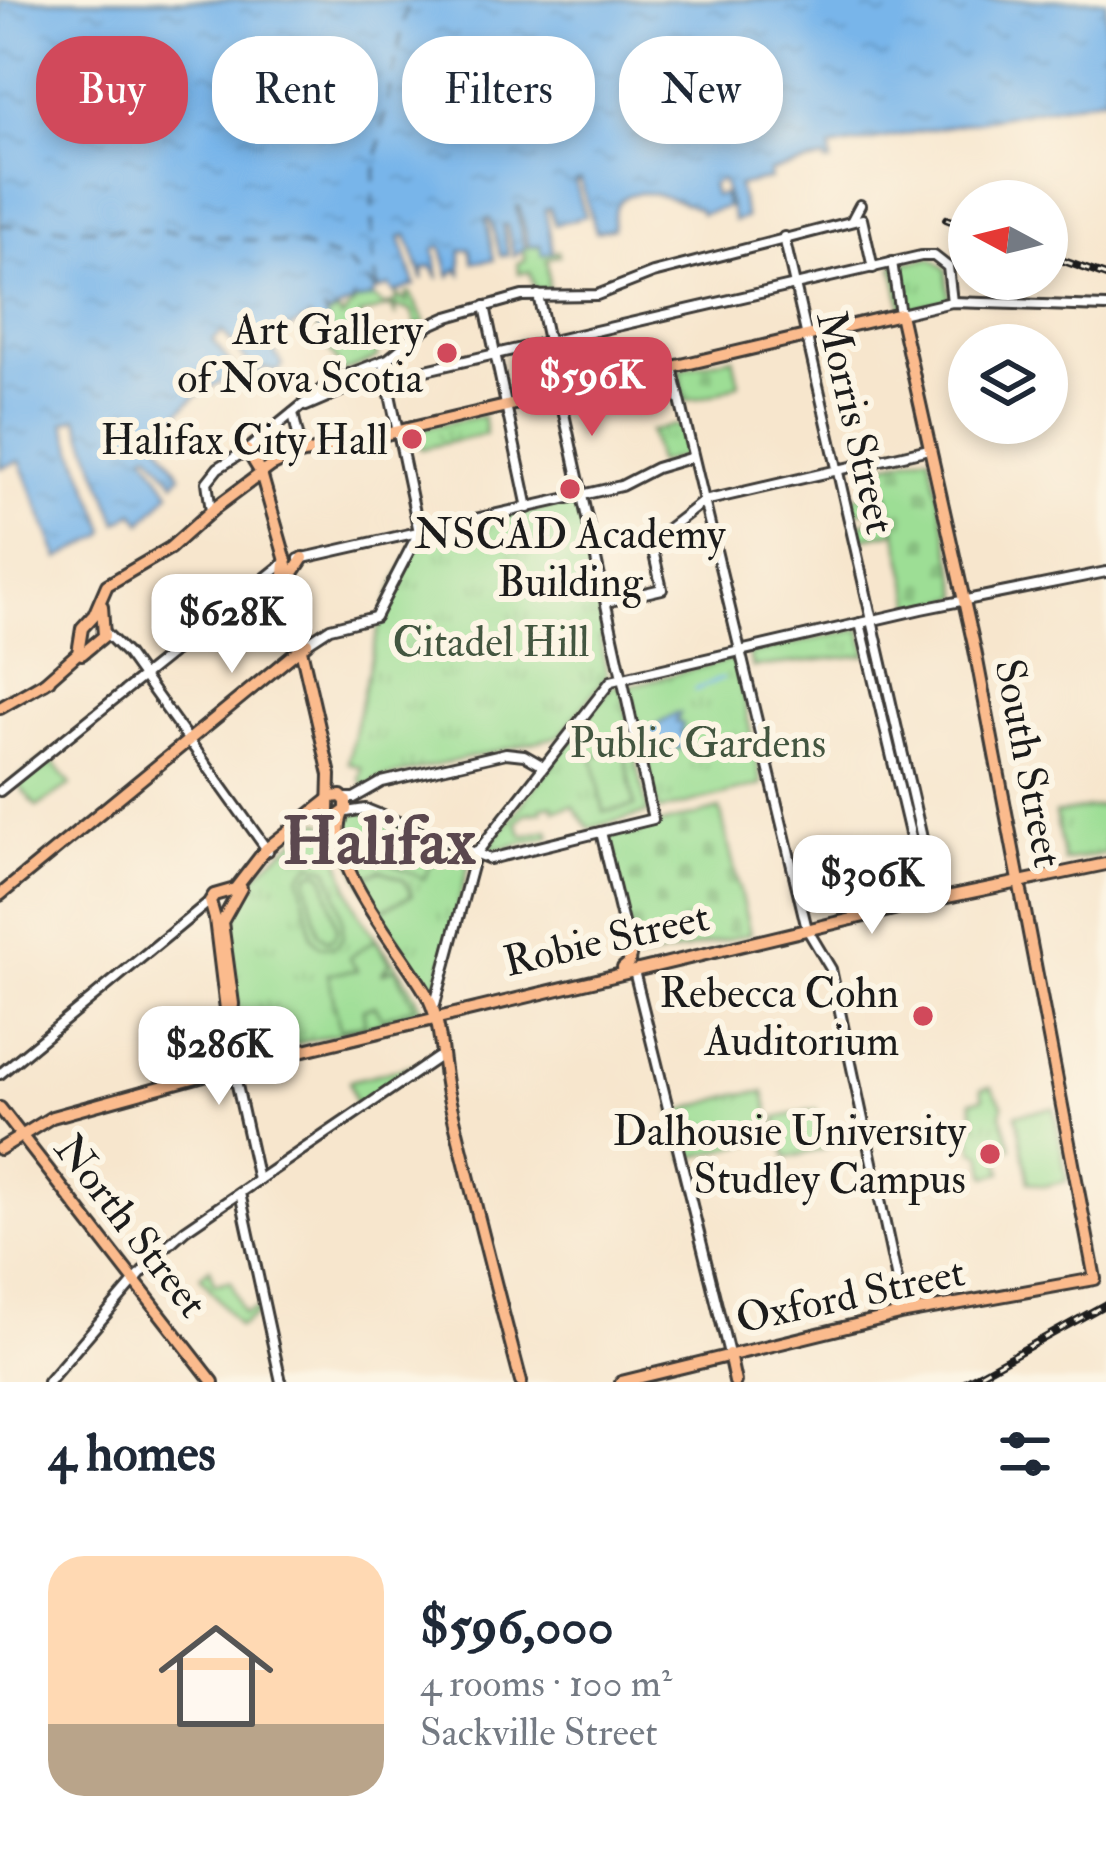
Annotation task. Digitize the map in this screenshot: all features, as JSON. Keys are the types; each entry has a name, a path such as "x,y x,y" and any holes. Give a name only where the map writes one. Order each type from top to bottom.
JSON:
{"main road":[{"path":"44,683 75,657 104,589 170,548 261,473 302,453 900,314"},
{"name":"South Street","path":"900,314 963,600 1092,1265 1101,1278"},
{"path":"247,450 261,473 282,572 304,645 336,805 340,861 356,897 433,1018 442,1071 521,1382"},
{"path":"282,572 293,570 302,558"},
{"path":"0,708 73,666 100,635 103,600 120,579"},
{"path":"88,622 97,621 100,635"},
{"path":"82,636 100,635"},
{"path":"0,895 304,645"},
{"path":"233,1067 233,1004 218,905 267,851 314,814 336,805"},
{"name":"Robie Street","path":"0,1149 52,1117 251,1062 630,964 1106,861"},
{"path":"433,1018 436,1058 442,1071"},
{"path":"232,1051 251,1062"},
{"name":"North Street","path":"0,1108 213,1382"},
{"path":"1081,1282 1092,1265"},
{"name":"Oxford Street","path":"621,1382 904,1313 1101,1278"},
{"path":"729,1354 735,1382"}],"street":[{"path":"851,221 860,205"},
{"path":"211,511 206,489 210,476 337,377 383,361 448,316 538,295 598,296 645,275 862,219 872,266"},
{"name":"Morris Street","path":"784,237 832,442 865,621"},
{"path":"295,411 331,393 921,256 940,259 950,272 952,302"},
{"name":"South Street","path":"892,262 900,314"},
{"path":"469,873 490,860 649,817 538,295"},
{"path":"900,314 952,302 1106,307"},
{"path":"484,306 528,508"},
{"path":"304,645 330,628 375,617 419,532 383,361"},
{"path":"672,367 807,927 831,969 904,1313"},
{"path":"295,411 302,453"},
{"path":"606,602 662,589 653,554 655,537 704,501 931,448"},
{"path":"302,558 621,486 658,467 693,458"},
{"path":"0,791 142,675 282,572"},
{"path":"433,1018 475,855 603,690 622,676 1106,572"},
{"path":"865,621 913,824"},
{"path":"865,621 930,897"},
{"path":"100,635 117,641 267,851"},
{"path":"336,805 382,782 511,753 528,756 543,766"},
{"path":"336,805 366,809 490,860"},
{"path":"605,831 630,964 729,1354"},
{"path":"0,1074 196,915 218,905"},
{"path":"48,1382 185,1230 436,1058"},
{"path":"233,1067 258,1180"},
{"path":"253,1166 244,1190 281,1382"}],"green space":[{"path":"540,245 542,254 558,251 559,255 547,259 549,290 535,290 530,272 519,273 518,263 525,261 522,248"},
{"path":"931,258 946,269 948,299 903,311 893,265"},
{"path":"410,293 425,322 417,327 411,311 395,306 396,317 391,306 360,315 378,358 343,372 311,319 329,338 333,336 323,310 328,315 338,311 342,317 354,304 354,296 371,296 385,306 396,301 396,295 407,302"},
{"path":"733,357 739,383 684,401 680,369"},
{"path":"483,416 486,434 421,449 416,429"},
{"path":"681,428 687,455 657,463 650,431"},
{"path":"929,454 961,597 914,608 881,465"},
{"path":"884,482 896,532 858,539 855,525 874,520 871,509 853,513 849,497 866,494 865,486"},
{"name":"Citadel Hill","path":"575,506 582,519 608,635 600,638 607,675 560,736 379,779 365,788 360,779 362,768 348,763 359,709 387,603 415,549 433,535 465,524"},
{"path":"861,629 867,655 752,667 749,654"},
{"name":"Public Gardens","path":"730,660 736,664 762,785 659,811 628,686"},
{"path":"620,684 648,813 589,828 573,806 541,807 542,811 524,814 517,823 523,836 548,830 550,837 485,852 612,686"},
{"path":"624,750 635,806 604,812 593,756"},
{"path":"48,756 71,785 37,807 15,781"},
{"path":"1106,805 1106,853 1064,861 1055,814"},
{"path":"720,809 750,934 636,961 608,837"},
{"path":"360,811 470,859 434,998 357,870 343,820"},
{"path":"323,822 333,840 357,909 423,1012 260,1053 249,1048 239,1017 232,951 238,905 258,873"},
{"path":"389,831 436,853 424,879 376,857"},
{"path":"312,863 328,869 343,923 342,940 333,947 320,946 312,937 300,876","holes":["317,870 324,876 337,928 328,941 319,934 307,881"]},
{"path":"381,870 404,880 412,895 379,911 362,879"},
{"path":"375,939 390,963 381,974 395,968 415,1007 382,1018 375,1005 363,1009 365,1024 340,1029 328,974 357,970 349,958"},
{"path":"414,1067 357,1109 349,1081"},
{"path":"991,1087 1003,1105 1001,1114 1012,1148 998,1152 1002,1173 987,1177 968,1125 976,1123 971,1101 983,1098 981,1089"},
{"path":"764,1092 774,1132 751,1143 686,1159 673,1113 737,1094"},
{"path":"1054,1108 1067,1181 1044,1186 1029,1182 1016,1114"},
{"path":"816,1109 826,1149 787,1158 776,1118"},
{"path":"210,1268 214,1284 231,1281 243,1313 262,1310 239,1327 200,1276"}],"water":[{"path":"0,0 1106,0 1106,97 830,148 831,162 824,159 769,172 770,179 738,186 746,218 734,221 722,180 711,185 714,196 723,194 727,207 701,214 699,209 657,195 631,194 615,211 613,228 596,232 580,180 575,182 585,216 555,225 550,208 545,209 553,252 542,255 540,245 529,247 519,206 525,248 514,256 507,225 503,225 508,255 501,256 490,219 486,219 494,260 473,262 470,249 461,250 461,274 456,269 450,276 441,246 434,249 439,279 431,266 423,269 423,280 407,235 400,237 415,285 394,293 389,286 356,301 353,297 354,302 327,315 323,310 332,334 327,338 309,317 268,343 283,365 278,372 264,368 257,374 223,332 213,340 237,372 196,396 155,435 181,475 174,482 149,451 145,454 170,492 142,523 134,512 118,523 77,418 64,423 106,530 59,559 20,461 0,468"},
{"path":"680,713 676,722 683,724 686,748 657,753 653,759 647,742 650,735 644,728 653,728"}],"waterway":[{"path":"695,690 723,678"}],"ferry route":[{"path":"378,289 373,254 375,181 408,0"},
{"path":"0,225 167,231 297,245 345,261 378,291"}],"railway":[{"path":"1068,262 1106,276"},
{"path":"965,1382 1106,1304"}],"place":[{"name":"Art Gallery of Nova Scotia","path":"447,353"},
{"name":"Halifax City Hall","path":"412,439"},
{"name":"NSCAD Academy Building","path":"570,489"},
{"name":"Rebecca Cohn Auditorium","path":"923,1016"},
{"name":"Dalhousie University Studley Campus","path":"990,1154"}],"district":[{"name":"Halifax","path":"379,840"}]}
